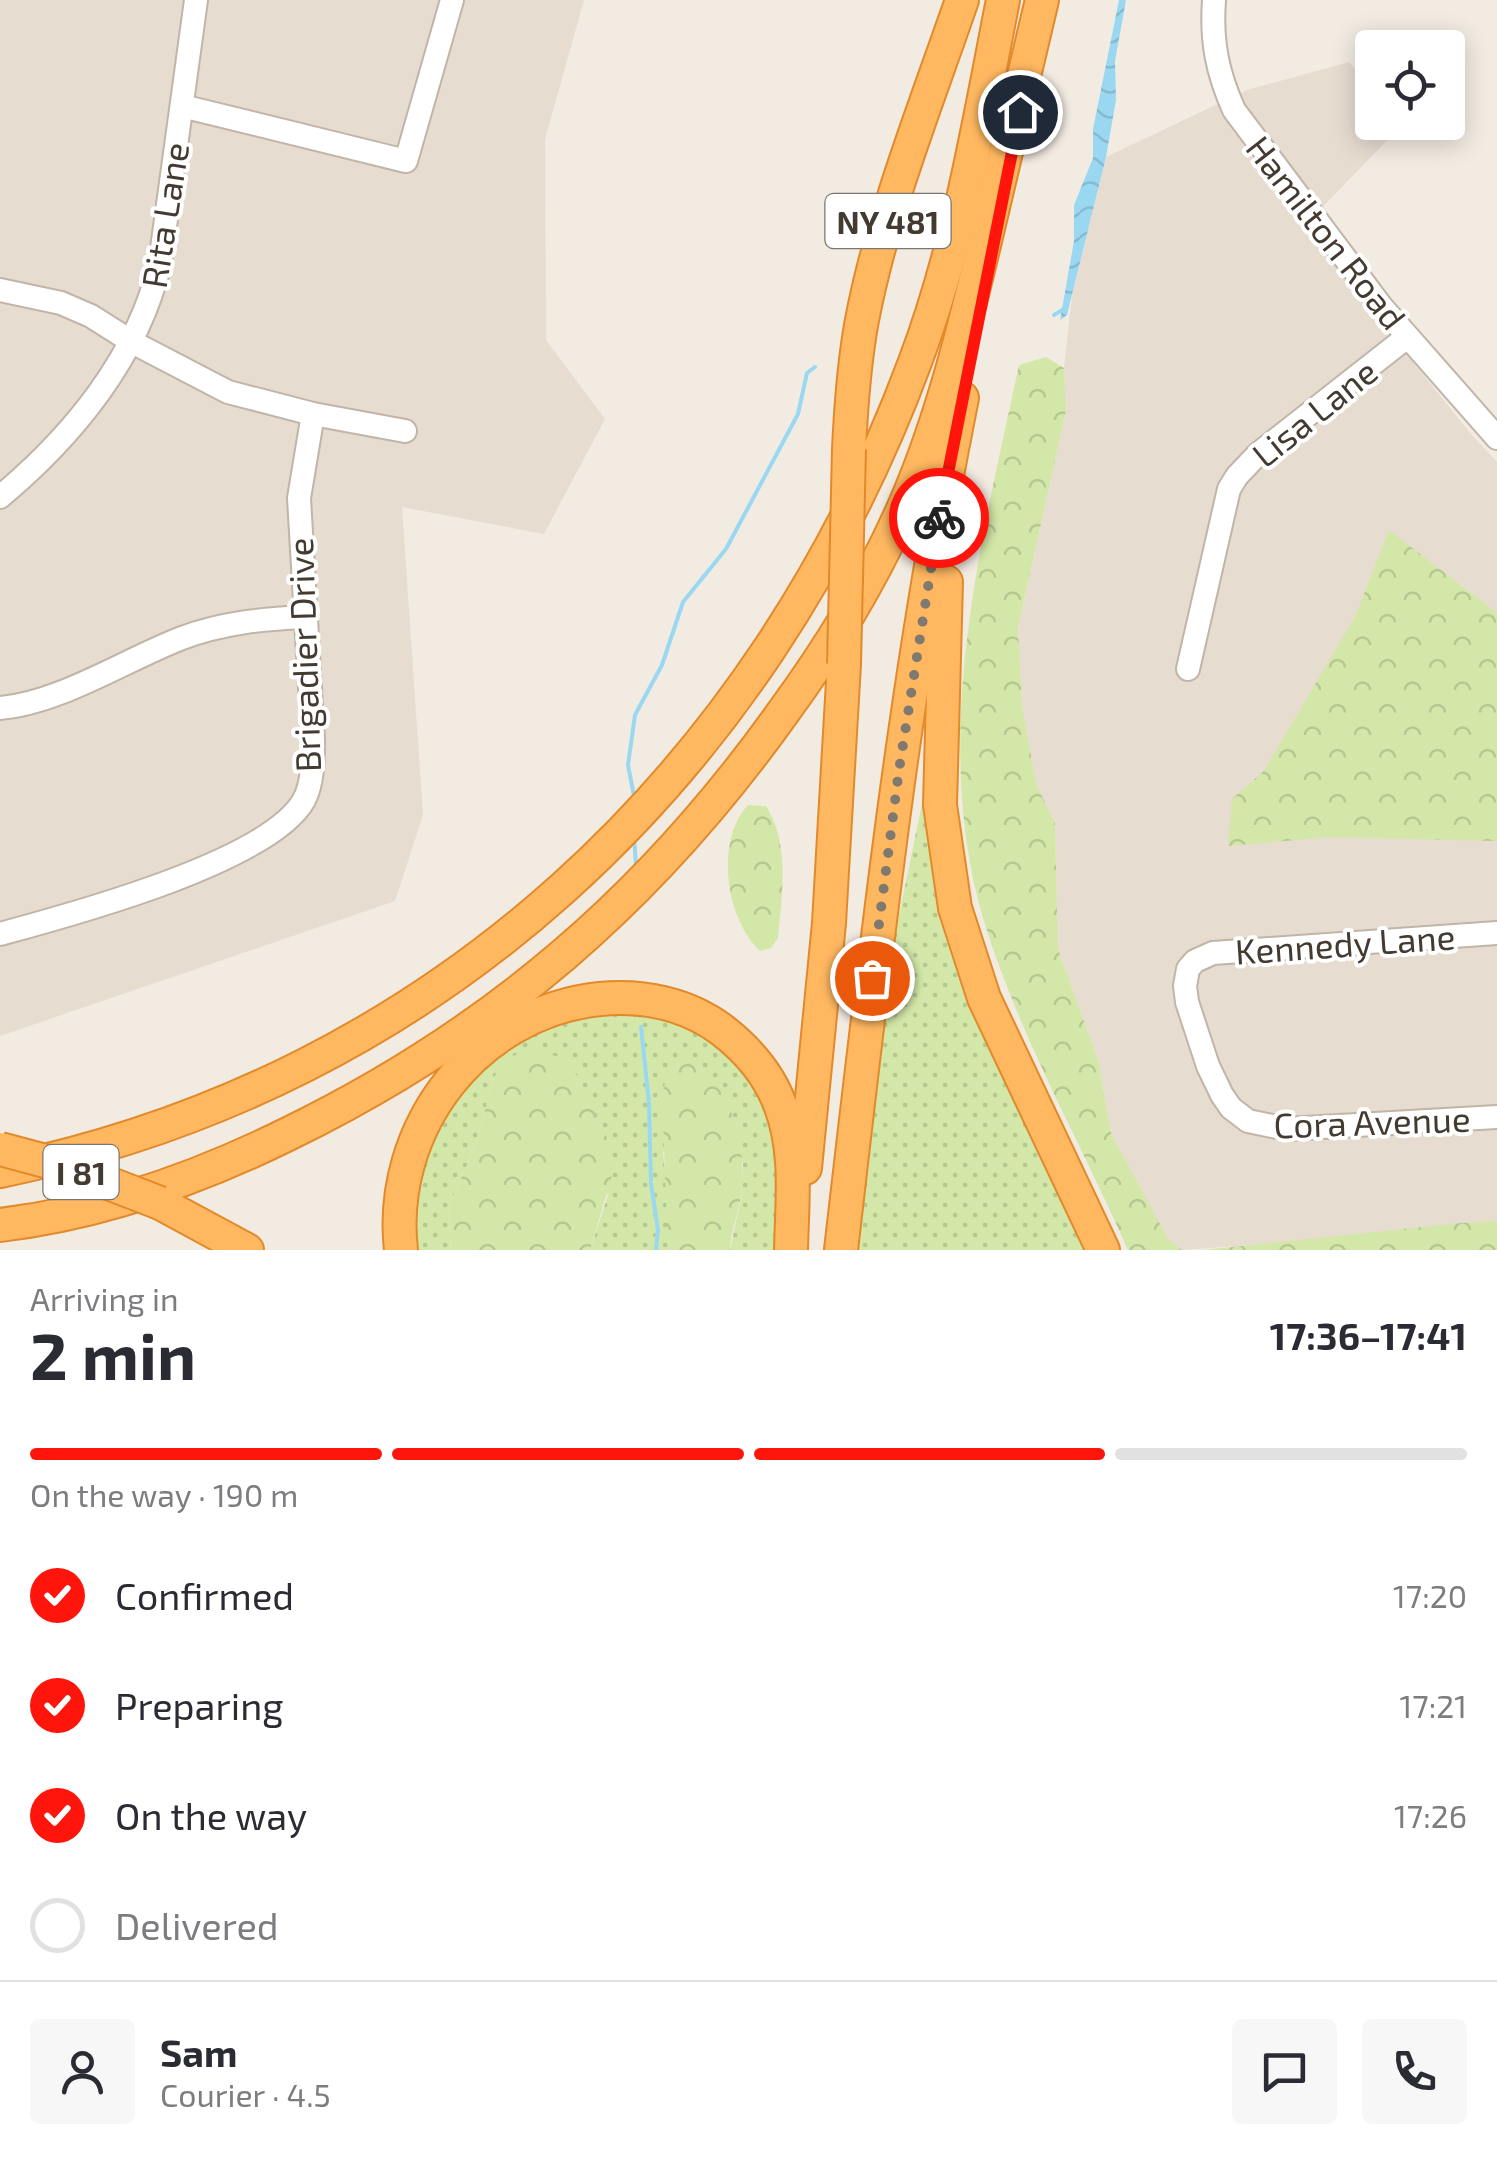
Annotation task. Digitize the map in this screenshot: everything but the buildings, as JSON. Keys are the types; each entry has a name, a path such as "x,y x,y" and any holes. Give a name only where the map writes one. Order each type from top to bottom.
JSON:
{"highway":[{"name":"NY 481","path":"793,1250 830,923 856,355 885,229 962,0"},
{"path":"0,1171 146,1134 222,1104 386,1021 476,960 600,854 674,776 776,643 844,526 884,440 916,360 946,263 1003,0"},
{"name":"NY 481","path":"841,1250 890,832 952,446 1042,0"},
{"path":"0,1225 76,1210 175,1182 314,1121 394,1077 530,983 598,926 662,863 726,790 799,691 851,608 900,516 927,448 965,324 1042,0"},
{"path":"952,446 940,765 948,875 964,943 984,998 1102,1250"},
{"path":"401,1250 400,1205 410,1155 437,1098 463,1066 493,1040 534,1017 581,1002 627,998 674,1005 702,1017 740,1046 767,1079 786,1120 792,1155 793,1250"},
{"name":"I 81","path":"0,1150 64,1166 160,1203 246,1250"}],"street":[{"name":"Rita Lane","path":"0,497 46,460 83,416 132,342 152,300 196,0"},
{"path":"182,106 406,161 452,0"},
{"name":"Hamilton Road","path":"1214,0 1213,48 1220,81 1234,110 1380,306 1497,438"},
{"path":"0,290 61,303 91,316 228,392 313,414 405,431"},
{"name":"Lisa Lane","path":"1188,668 1229,489 1237,476 1258,454 1407,336"},
{"name":"Brigadier Drive","path":"0,934 98,908 178,878 276,830 306,798 313,767 298,498 313,414"},
{"path":"0,708 42,699 184,638 234,622 304,617"},
{"name":"Kennedy Lane","path":"1195,961 1214,952 1497,932"},
{"name":"Cora Avenue","path":"1195,961 1188,969 1184,986 1208,1066 1232,1108 1248,1121 1287,1129 1497,1117"}],"shaded area":[{"path":"0,0 584,0 545,139 546,340 605,419 544,534 402,507 423,815 395,901 0,1036"},
{"path":"1349,62 1355,69 1355,140 1387,140 1304,226 1497,462 1497,1221 1182,1250 1168,1240 1111,1133 1098,1060 1058,949 1055,823 1036,785 1022,704 1018,629 1066,411 1064,368 1072,296 1106,157 1247,90"}],"green space":[{"path":"1046,357 1064,368 1066,411 1018,628 1022,704 1036,784 1055,823 1058,949 1098,1060 1111,1133 1168,1239 1182,1250 1128,1250 1050,1086 997,961 968,850 961,781 961,711 977,570 1019,365"},
{"path":"1389,530 1497,613 1497,841 1331,837 1228,846 1232,799 1263,772 1355,617"},
{"path":"926,784 1088,1250 855,1250 881,1003"},
{"path":"748,805 766,806 779,836 781,853 778,938 771,948 760,951 739,919 728,879 731,838"},
{"path":"579,1012 671,1015 739,1060 780,1128 775,1250 730,1250 741,1198 743,1163 663,1152 668,1250 590,1250 608,1195 494,1077 476,1144 448,1208 451,1250 412,1250 410,1212 439,1114 498,1049"},
{"path":"534,1052 562,1057 572,1066 609,1142 614,1169 590,1250 451,1250 448,1208 476,1144 494,1077 504,1062 517,1054"},
{"path":"678,1059 696,1063 710,1077 727,1103 738,1133 741,1196 730,1250 668,1250 662,1096 669,1064"},
{"path":"1497,1221 1497,1250 1202,1250 1461,1223"}],"water":[{"path":"1119,0 1126,0 1115,61 1116,100 1106,157 1067,315 1060,320 1074,241 1074,205 1093,158 1093,129"}],"waterway":[{"path":"1054,315 1064,309"},
{"path":"634,796 628,765 635,715 662,665 683,602 726,549 798,414 807,373 815,367"},
{"path":"634,836 636,866"},
{"path":"641,1027 649,1103 651,1184 658,1230 656,1250"}],"way so far":[{"path":"872,978 899,770 939,518"}],"route":[{"path":"939,518 1020,112"}]}
